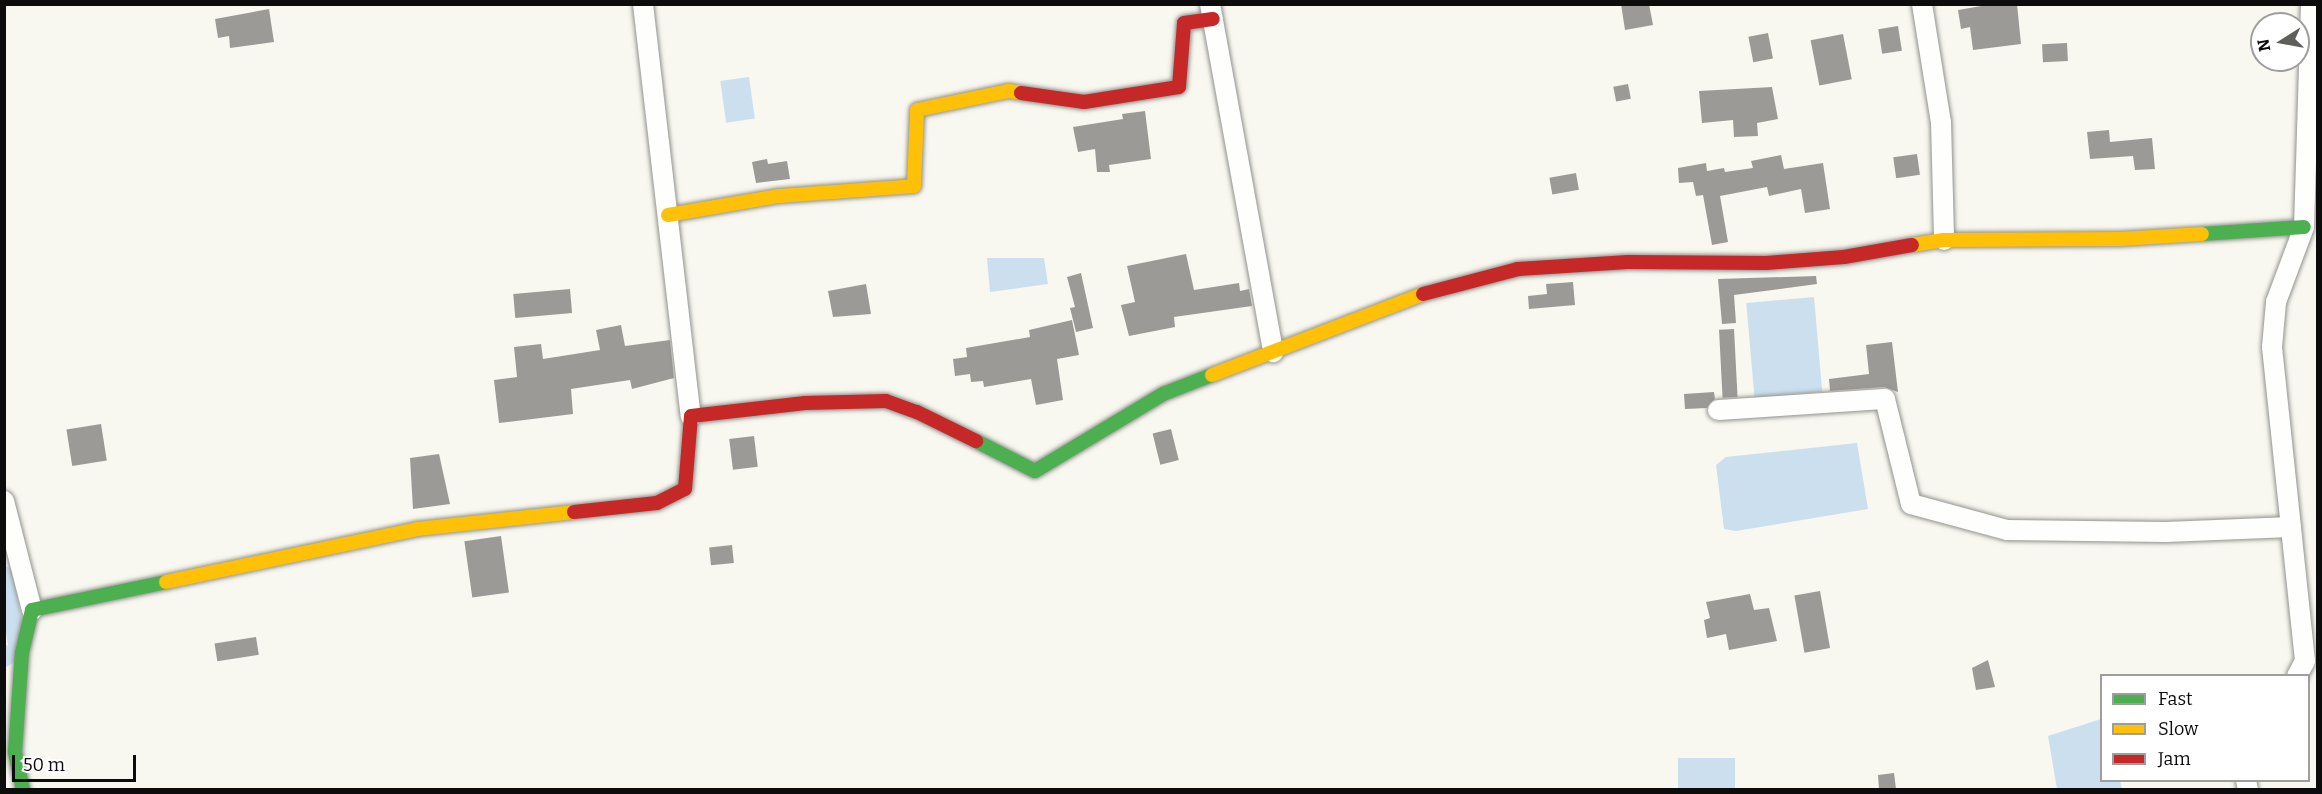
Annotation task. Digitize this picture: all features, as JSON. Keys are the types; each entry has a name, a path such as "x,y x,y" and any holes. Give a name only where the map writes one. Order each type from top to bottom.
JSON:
{"street":[{"path":"32,610 417,529 657,503 686,489 691,416 643,4"},
{"path":"1922,4 1941,122 1944,240"},
{"path":"2298,674 2305,661 2272,347 2276,302 2304,227 2311,4"},
{"path":"668,215 778,196 914,186 917,110 1009,91 1084,102 1179,87 1184,23 1212,12 1274,352"},
{"path":"691,416 804,403 886,401 917,412 1035,471 1163,394 1428,292 1518,269 1628,262 1766,263 1844,257 1944,240 2120,239 2304,227"},
{"path":"1718,410 1886,399 1911,504 2007,530 2166,532 2291,527"},
{"path":"4,501 32,610 22,653 15,752 23,789"}],"water":[{"path":"749,77 755,119 726,123 720,81"},
{"path":"987,258 1044,258 1048,284 990,292"},
{"path":"1814,297 1822,392 1755,398 1746,303"},
{"path":"1857,443 1868,509 1736,531 1724,529 1716,465 1726,457"},
{"path":"2100,719 2100,782 2120,782 2122,789 2057,789 2048,736"},
{"path":"1678,758 1735,758 1735,789 1678,789"}],"building":[{"path":"1621,4 1649,4 1653,25 1625,30"},
{"path":"1993,4 2017,4 2021,44 1973,50 1970,27 1961,29 1958,10"},
{"path":"269,9 274,42 230,48 229,36 218,38 215,19"},
{"path":"1898,26 1902,51 1882,54 1878,29"},
{"path":"1768,33 1773,59 1753,62 1748,37"},
{"path":"1843,34 1852,79 1819,85 1811,40"},
{"path":"2067,43 2068,61 2043,62 2042,44"},
{"path":"1628,84 1631,99 1616,102 1613,87"},
{"path":"1772,87 1778,119 1757,123 1758,136 1734,137 1733,120 1702,123 1699,91"},
{"path":"1145,111 1151,159 1109,165 1110,172 1097,172 1095,149 1078,152 1073,127 1123,119 1122,114"},
{"path":"2109,130 2110,142 2152,138 2155,169 2135,170 2133,156 2090,159 2087,132"},
{"path":"1917,154 1920,175 1896,178 1893,157"},
{"path":"1781,155 1784,169 1823,163 1830,209 1805,213 1801,189 1769,196 1767,187 1720,196 1728,242 1712,245 1703,195 1696,196 1693,182 1679,183 1678,168 1706,163 1707,171 1724,168 1725,172 1753,168 1751,161"},
{"path":"767,159 768,164 787,161 790,179 756,183 752,162"},
{"path":"1576,173 1579,190 1552,194 1549,178"},
{"path":"1186,254 1194,290 1239,283 1240,291 1249,289 1252,306 1174,317 1175,327 1129,336 1121,305 1135,302 1127,266"},
{"path":"1081,273 1093,328 1076,332 1070,308 1075,307 1067,277"},
{"path":"1816,276 1817,284 1734,295 1736,323 1722,324 1718,279"},
{"path":"1573,282 1575,305 1529,309 1528,296 1547,294 1546,284"},
{"path":"866,284 871,314 833,317 828,291"},
{"path":"570,289 572,313 515,318 513,294"},
{"path":"1072,320 1079,355 1057,359 1063,400 1036,405 1031,379 984,387 983,381 971,382 970,374 955,376 953,359 967,357 966,348 1030,337 1029,330"},
{"path":"621,325 625,346 670,340 674,378 632,389 630,380 571,389 573,414 499,423 494,380 517,377 514,347 541,344 543,359 600,350 596,330"},
{"path":"1734,329 1738,397 1723,398 1719,330"},
{"path":"1892,342 1898,392 1884,387 1830,391 1829,379 1869,374 1866,345"},
{"path":"1714,392 1715,399 1707,408 1685,409 1684,394"},
{"path":"101,424 107,461 72,466 66,429"},
{"path":"1171,429 1179,460 1160,465 1153,434"},
{"path":"754,436 758,467 733,470 729,439"},
{"path":"439,454 450,504 413,509 410,458"},
{"path":"501,536 509,592 472,598 464,541"},
{"path":"732,545 734,563 711,565 709,547"},
{"path":"1820,591 1830,648 1804,653 1794,596"},
{"path":"1750,594 1754,610 1769,608 1777,641 1729,650 1726,634 1707,638 1704,620 1710,618 1706,602"},
{"path":"256,637 259,655 217,661 215,644"},
{"path":"1988,660 1995,687 1976,690 1972,668"},
{"path":"1894,773 1896,789 1879,789 1878,775"}],"waterway":[{"path":"4,575 18,649 4,658"}],"traffic: fast":[{"path":"2202,234 2304,227"},
{"path":"976,441 1035,471 1163,394 1212,375"},
{"path":"23,790 15,752 22,653 32,610 166,582"}],"traffic: slow":[{"path":"668,215 779,196 914,186 917,110 1009,91 1021,93"},
{"path":"1912,245 1944,240 2120,239 2202,234"},
{"path":"1212,375 1423,294"},
{"path":"166,582 417,529 574,512"}],"traffic: jam":[{"path":"1021,93 1084,102 1179,87 1184,23 1213,19"},
{"path":"1423,294 1518,269 1628,262 1766,263 1844,257 1912,245"},
{"path":"574,512 657,503 685,489 691,416 805,403 886,401 917,412 976,441"}]}
